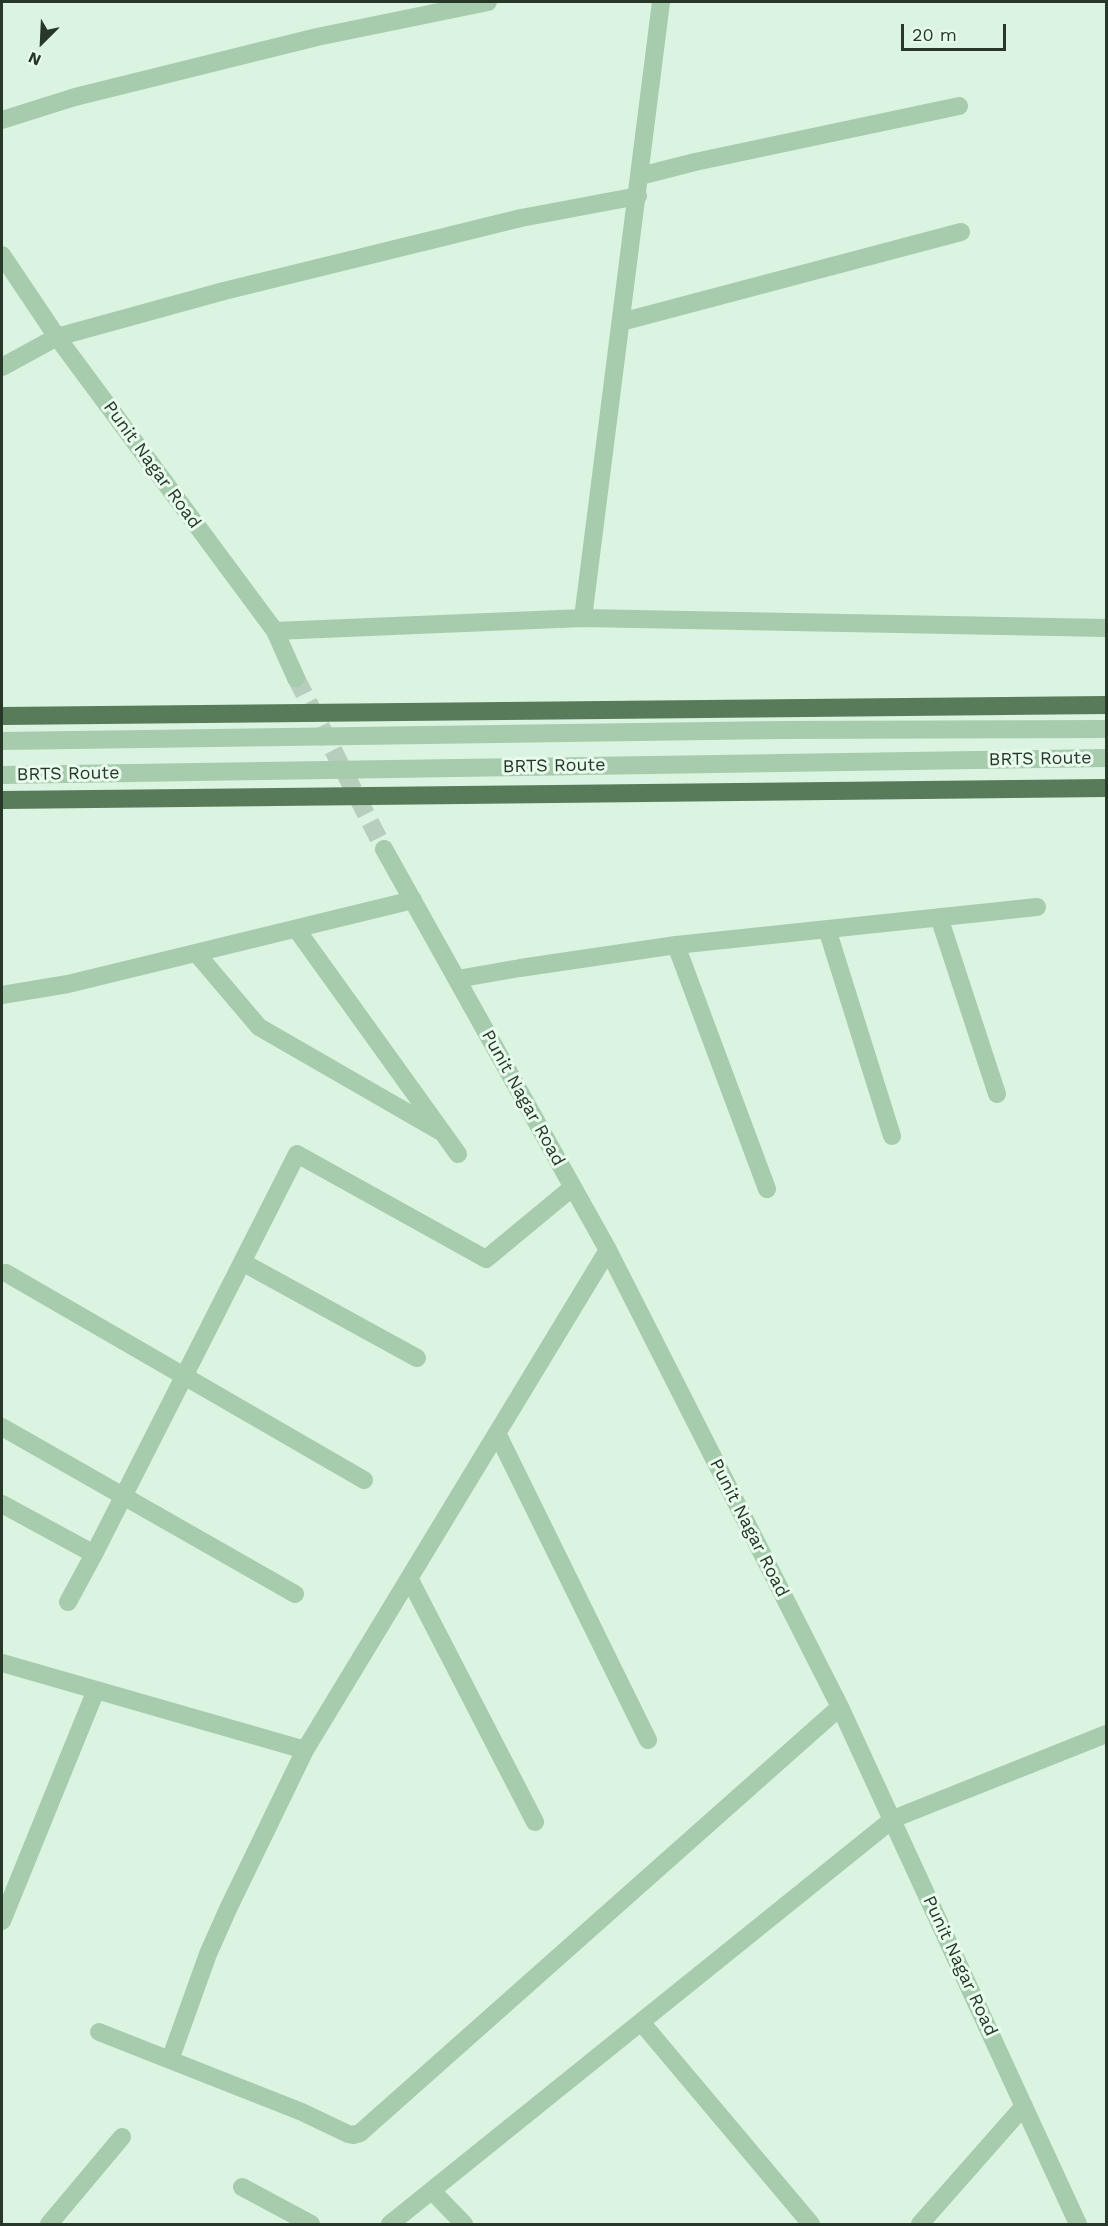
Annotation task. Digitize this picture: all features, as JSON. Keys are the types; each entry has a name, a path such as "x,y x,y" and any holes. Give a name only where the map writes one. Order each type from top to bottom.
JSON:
{"main road":[{"path":"2,716 1107,705"},
{"path":"2,800 1107,788"}],"street":[{"path":"2,120 75,97 317,37 488,2"},
{"path":"583,618 661,2"},
{"path":"640,176 695,162 959,106"},
{"path":"2,367 57,337 224,291 521,218 638,196"},
{"path":"621,322 961,232"},
{"name":"Punit Nagar Road","path":"2,255 57,337 274,631 296,678"},
{"path":"274,631 583,618 1107,628"},
{"name":"BRTS Route","path":"2,741 780,730 1107,729"},
{"name":"BRTS Route","path":"2,775 1107,758"},
{"name":"Punit Nagar Road","path":"384,849 608,1250 840,1707 1078,2224"},
{"path":"2,994 68,984 297,930 412,900"},
{"path":"457,980 520,968 676,945 1037,907"},
{"path":"939,917 997,1094"},
{"path":"827,929 892,1136"},
{"path":"297,930 458,1154"},
{"path":"676,945 768,1189"},
{"path":"196,954 259,1027 443,1133"},
{"path":"68,1602 297,1154 486,1259 573,1187"},
{"path":"170,2060 208,1954 305,1750 608,1250"},
{"path":"242,1262 417,1358"},
{"path":"6,1273 364,1480"},
{"path":"2,1427 295,1594"},
{"path":"496,1433 648,1740"},
{"path":"2,1504 94,1554"},
{"path":"409,1578 535,1822"},
{"path":"2,1663 305,1750"},
{"path":"2,1921 96,1690"},
{"path":"99,2032 302,2112 348,2134 360,2133 840,1707"},
{"path":"390,2224 892,1820 1107,1734"},
{"path":"641,2022 811,2224"},
{"path":"920,2224 1024,2106"},
{"path":"49,2224 122,2137"},
{"path":"242,2187 310,2224"},
{"path":"432,2191 464,2224"}],"tunnel":[{"path":"296,678 384,849"}]}
